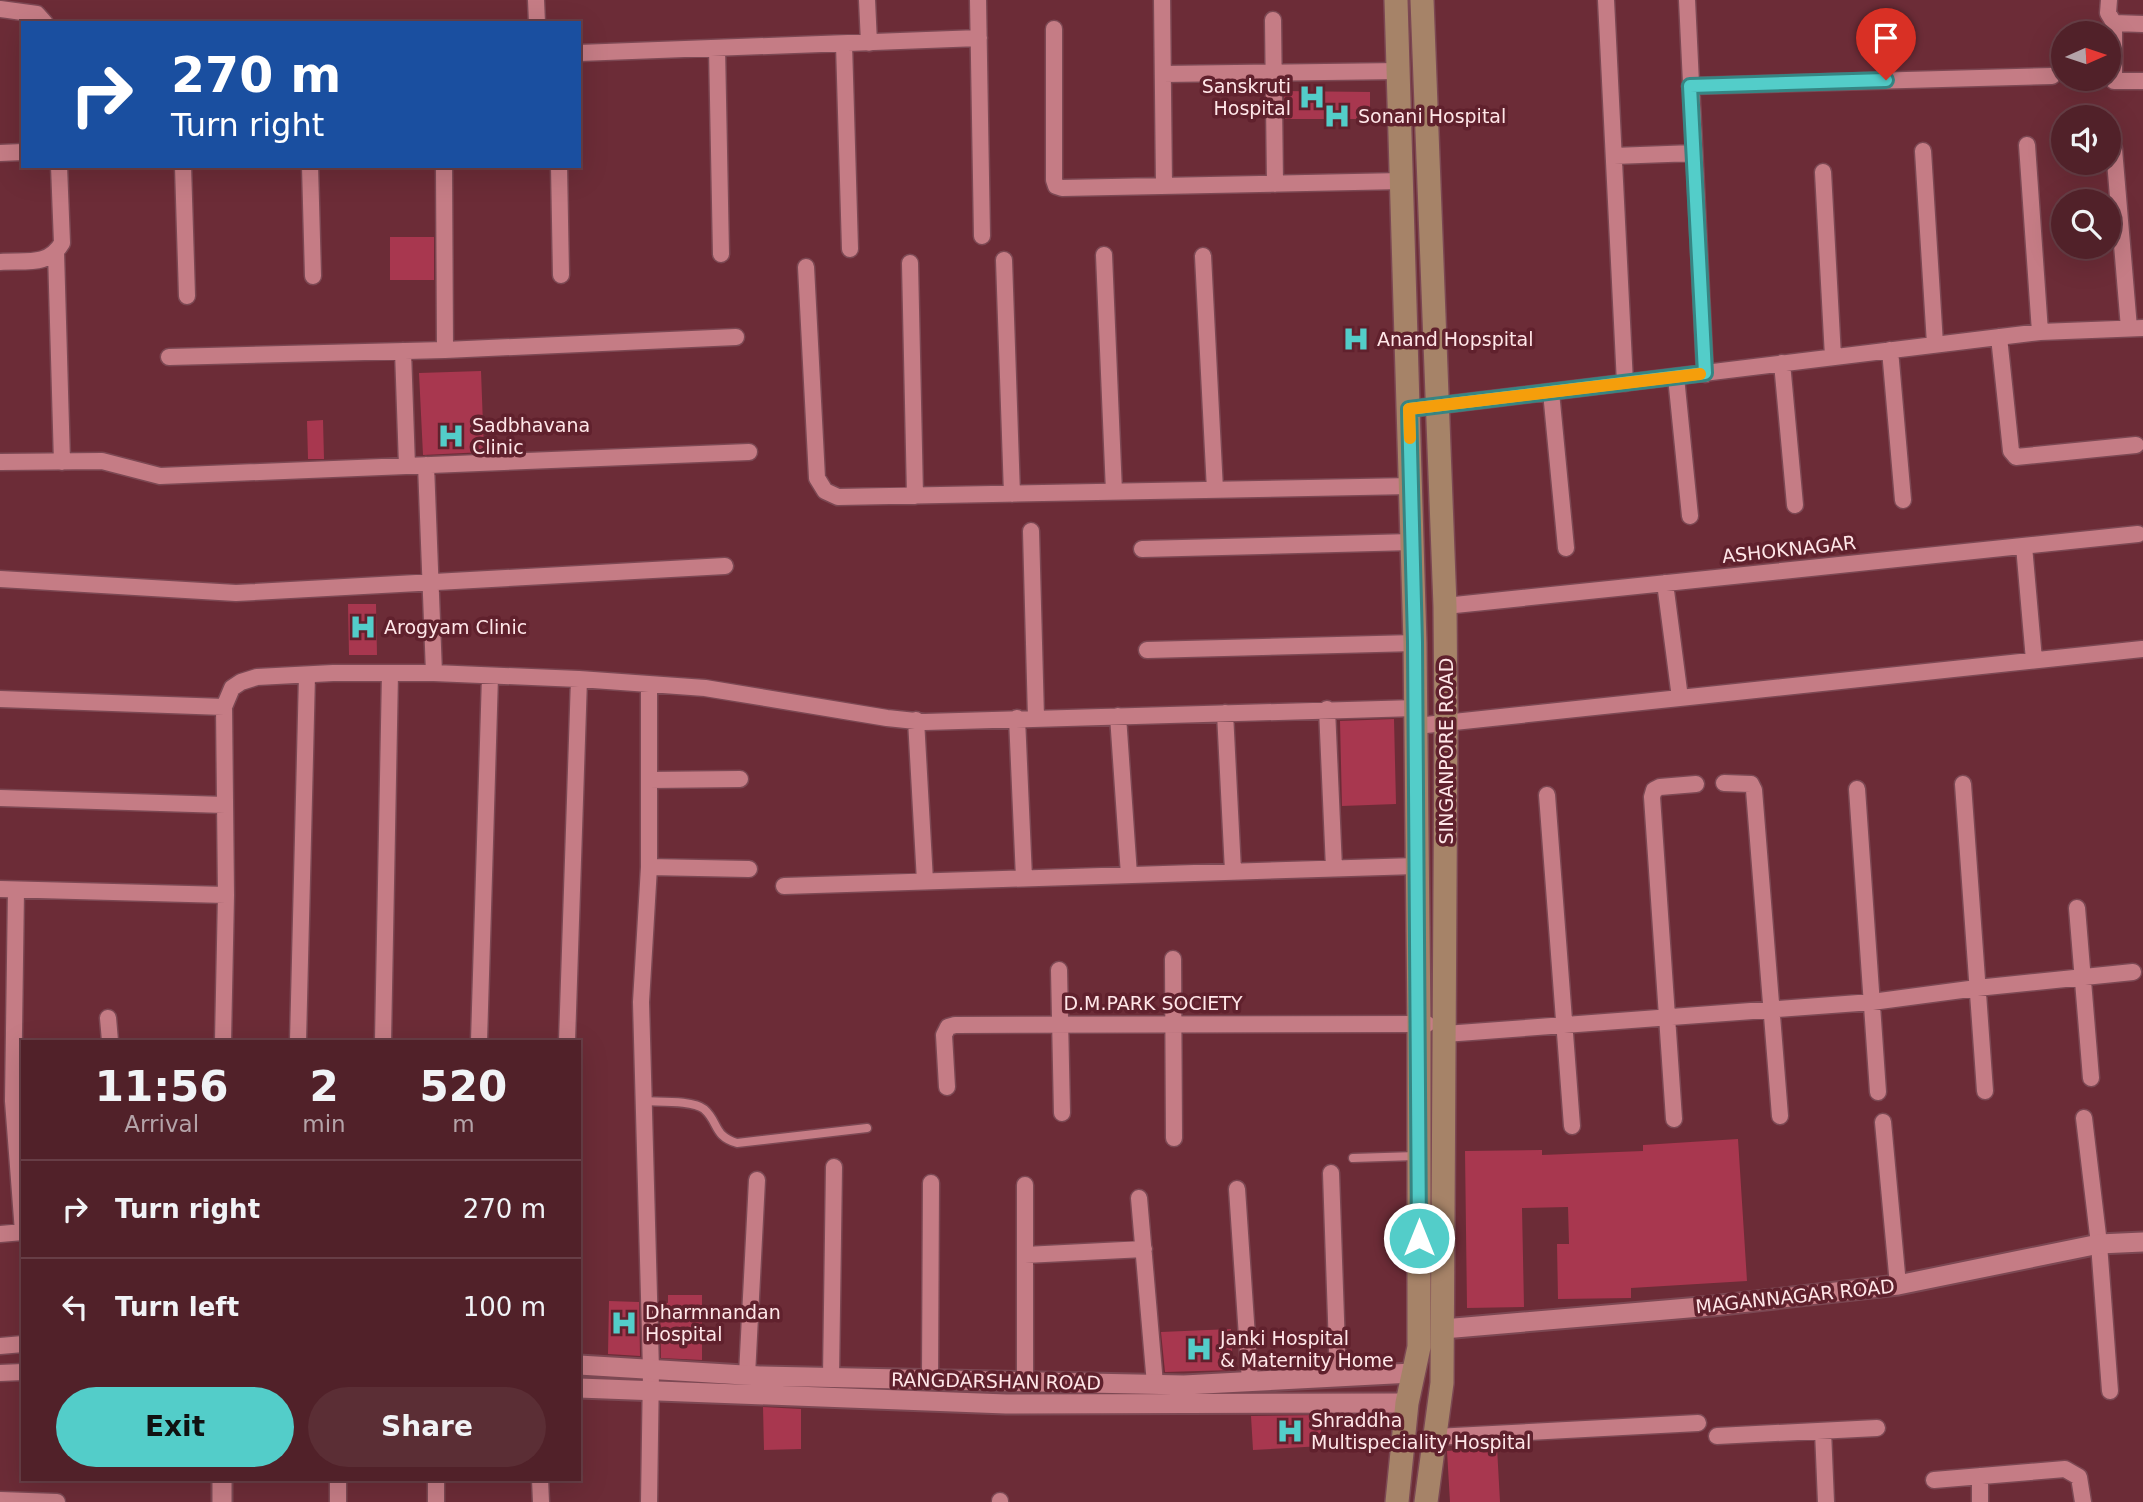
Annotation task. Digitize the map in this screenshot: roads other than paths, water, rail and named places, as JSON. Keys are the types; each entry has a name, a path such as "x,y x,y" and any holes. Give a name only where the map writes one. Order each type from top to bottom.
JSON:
{"main road":[{"name":"SINGANPORE ROAD","path":"1396,0 1415,642 1419,1024 1419,1347 1407,1403 1397,1502"},
{"name":"SINGANPORE ROAD","path":"1422,0 1446,606 1442,1383 1426,1502"}],"street":[{"path":"536,0 537,21"},
{"path":"867,0 869,43"},
{"path":"978,0 982,236"},
{"path":"1162,0 1164,186"},
{"path":"1606,0 1625,383"},
{"path":"1687,0 1705,373"},
{"path":"2109,0 2108,13 2113,21"},
{"path":"0,9 37,14 43,21"},
{"path":"1273,20 1275,184"},
{"path":"2121,23 2143,24"},
{"path":"1054,29 1056,186 1402,181"},
{"path":"581,53 979,38"},
{"path":"844,44 850,249"},
{"path":"717,48 721,254"},
{"path":"1163,74 1399,71"},
{"path":"1690,86 2051,76"},
{"path":"2121,81 2143,81"},
{"path":"2027,145 2040,332"},
{"path":"1923,151 1935,344"},
{"path":"0,153 21,152"},
{"path":"1614,156 1694,153"},
{"path":"0,262 48,259 62,243 59,168"},
{"path":"183,168 187,296"},
{"path":"310,168 313,276"},
{"path":"444,168 445,350"},
{"path":"559,168 561,275"},
{"path":"1823,172 1833,357"},
{"path":"1409,409 2040,332 2136,328 2117,175"},
{"path":"56,252 62,461"},
{"path":"1104,255 1115,492"},
{"path":"1203,256 1215,490"},
{"path":"1004,260 1012,494"},
{"path":"910,263 915,496"},
{"path":"806,267 817,478 825,491 838,497 1411,486"},
{"path":"169,357 445,350 736,337"},
{"path":"1999,337 2011,451 2015,457 2136,445"},
{"path":"1890,350 1903,500"},
{"path":"402,351 407,466"},
{"path":"1782,363 1795,505"},
{"path":"1676,377 1689,516"},
{"path":"1551,393 1566,548"},
{"path":"0,462 102,461 160,476 749,452"},
{"path":"426,465 434,673"},
{"path":"1031,531 1036,718"},
{"name":"ASHOKNAGAR","path":"1446,606 2138,534"},
{"path":"1142,549 1412,541"},
{"path":"2024,546 2034,660"},
{"path":"0,579 236,593 725,566"},
{"path":"1665,583 1680,698"},
{"path":"1147,650 1415,642"},
{"path":"223,1040 226,895 224,706 232,688 257,677 434,673 579,679 705,688 925,722 1327,709 1416,717 1446,723 2142,649"},
{"path":"383,1040 390,673"},
{"path":"298,1040 307,675"},
{"path":"480,1040 490,676"},
{"path":"567,1040 579,679"},
{"path":"649,684 649,867 641,1003 651,1391 649,1502"},
{"path":"0,699 224,706"},
{"path":"1327,709 1334,868"},
{"path":"1225,713 1233,871"},
{"path":"1118,716 1129,874"},
{"path":"1017,718 1024,878"},
{"path":"916,720 925,881"},
{"path":"649,780 740,779"},
{"path":"1724,783 1745,782 1751,784 1754,790 1780,1116"},
{"path":"1674,1119 1652,797 1654,790 1660,787 1696,784"},
{"path":"1963,784 1984,1090"},
{"path":"1857,789 1878,1092"},
{"path":"1547,795 1572,1126"},
{"path":"0,798 225,805"},
{"path":"783,886 1416,866"},
{"path":"649,867 749,869"},
{"path":"21,1213 12,1125 8,889 226,895"},
{"path":"2077,908 2091,1078"},
{"path":"1173,959 1174,1138"},
{"path":"1059,970 1062,1113"},
{"name":"D.M.PARK SOCIETY","path":"947,1087 944,1035 948,1027 955,1025 1419,1024 1445,1028 1565,1024 1872,1002 2133,972"},
{"path":"108,1018 110,1040"},
{"path":"2084,1118 2099,1244 2110,1391"},
{"path":"1883,1122 1898,1286"},
{"path":"831,1377 835,1167"},
{"path":"1331,1173 1338,1377"},
{"path":"747,1375 757,1180"},
{"path":"930,1379 931,1183"},
{"path":"1024,1185 1025,1381"},
{"path":"1237,1189 1250,1381"},
{"path":"1139,1198 1156,1384"},
{"path":"0,1234 21,1232"},
{"name":"MAGANNAGAR ROAD","path":"1443,1329 1712,1306 1898,1286 2099,1244 2143,1242"},
{"path":"1025,1255 1144,1249"},
{"path":"0,1346 21,1344"},
{"name":"RANGDARSHAN ROAD","path":"581,1365 747,1375 1156,1384 1412,1373"},
{"path":"0,1373 21,1371"},
{"name":"RANGDARSHAN ROAD","path":"581,1388 1006,1404 1407,1403"},
{"path":"1435,1437 1698,1423"},
{"path":"1717,1436 1877,1428"},
{"path":"1824,1430 1826,1502"},
{"path":"1934,1480 2065,1469 2079,1477 2082,1502"},
{"path":"1980,1476 1980,1502"},
{"path":"222,1481 222,1502"},
{"path":"338,1481 338,1502"},
{"path":"436,1481 436,1502"},
{"path":"540,1481 541,1502"},
{"path":"0,1500 57,1502"}],"lane":[{"path":"644,1101 703,1107 718,1133 737,1143 867,1128"},
{"path":"1353,1157 1419,1155"}],"place":[{"name":"Sanskruti Hospital","path":"1312,97"},
{"name":"Sonani Hospital","path":"1337,116"},
{"name":"Anand Hopspital","path":"1356,339"},
{"name":"Sadbhavana Clinic","path":"451,436"},
{"name":"Arogyam Clinic","path":"363,627"},
{"name":"Dharmnandan Hospital","path":"624,1323"},
{"name":"Janki Hospital & Maternity Home","path":"1199,1349"},
{"name":"Shraddha Multispeciality Hospital","path":"1290,1431"}]}
